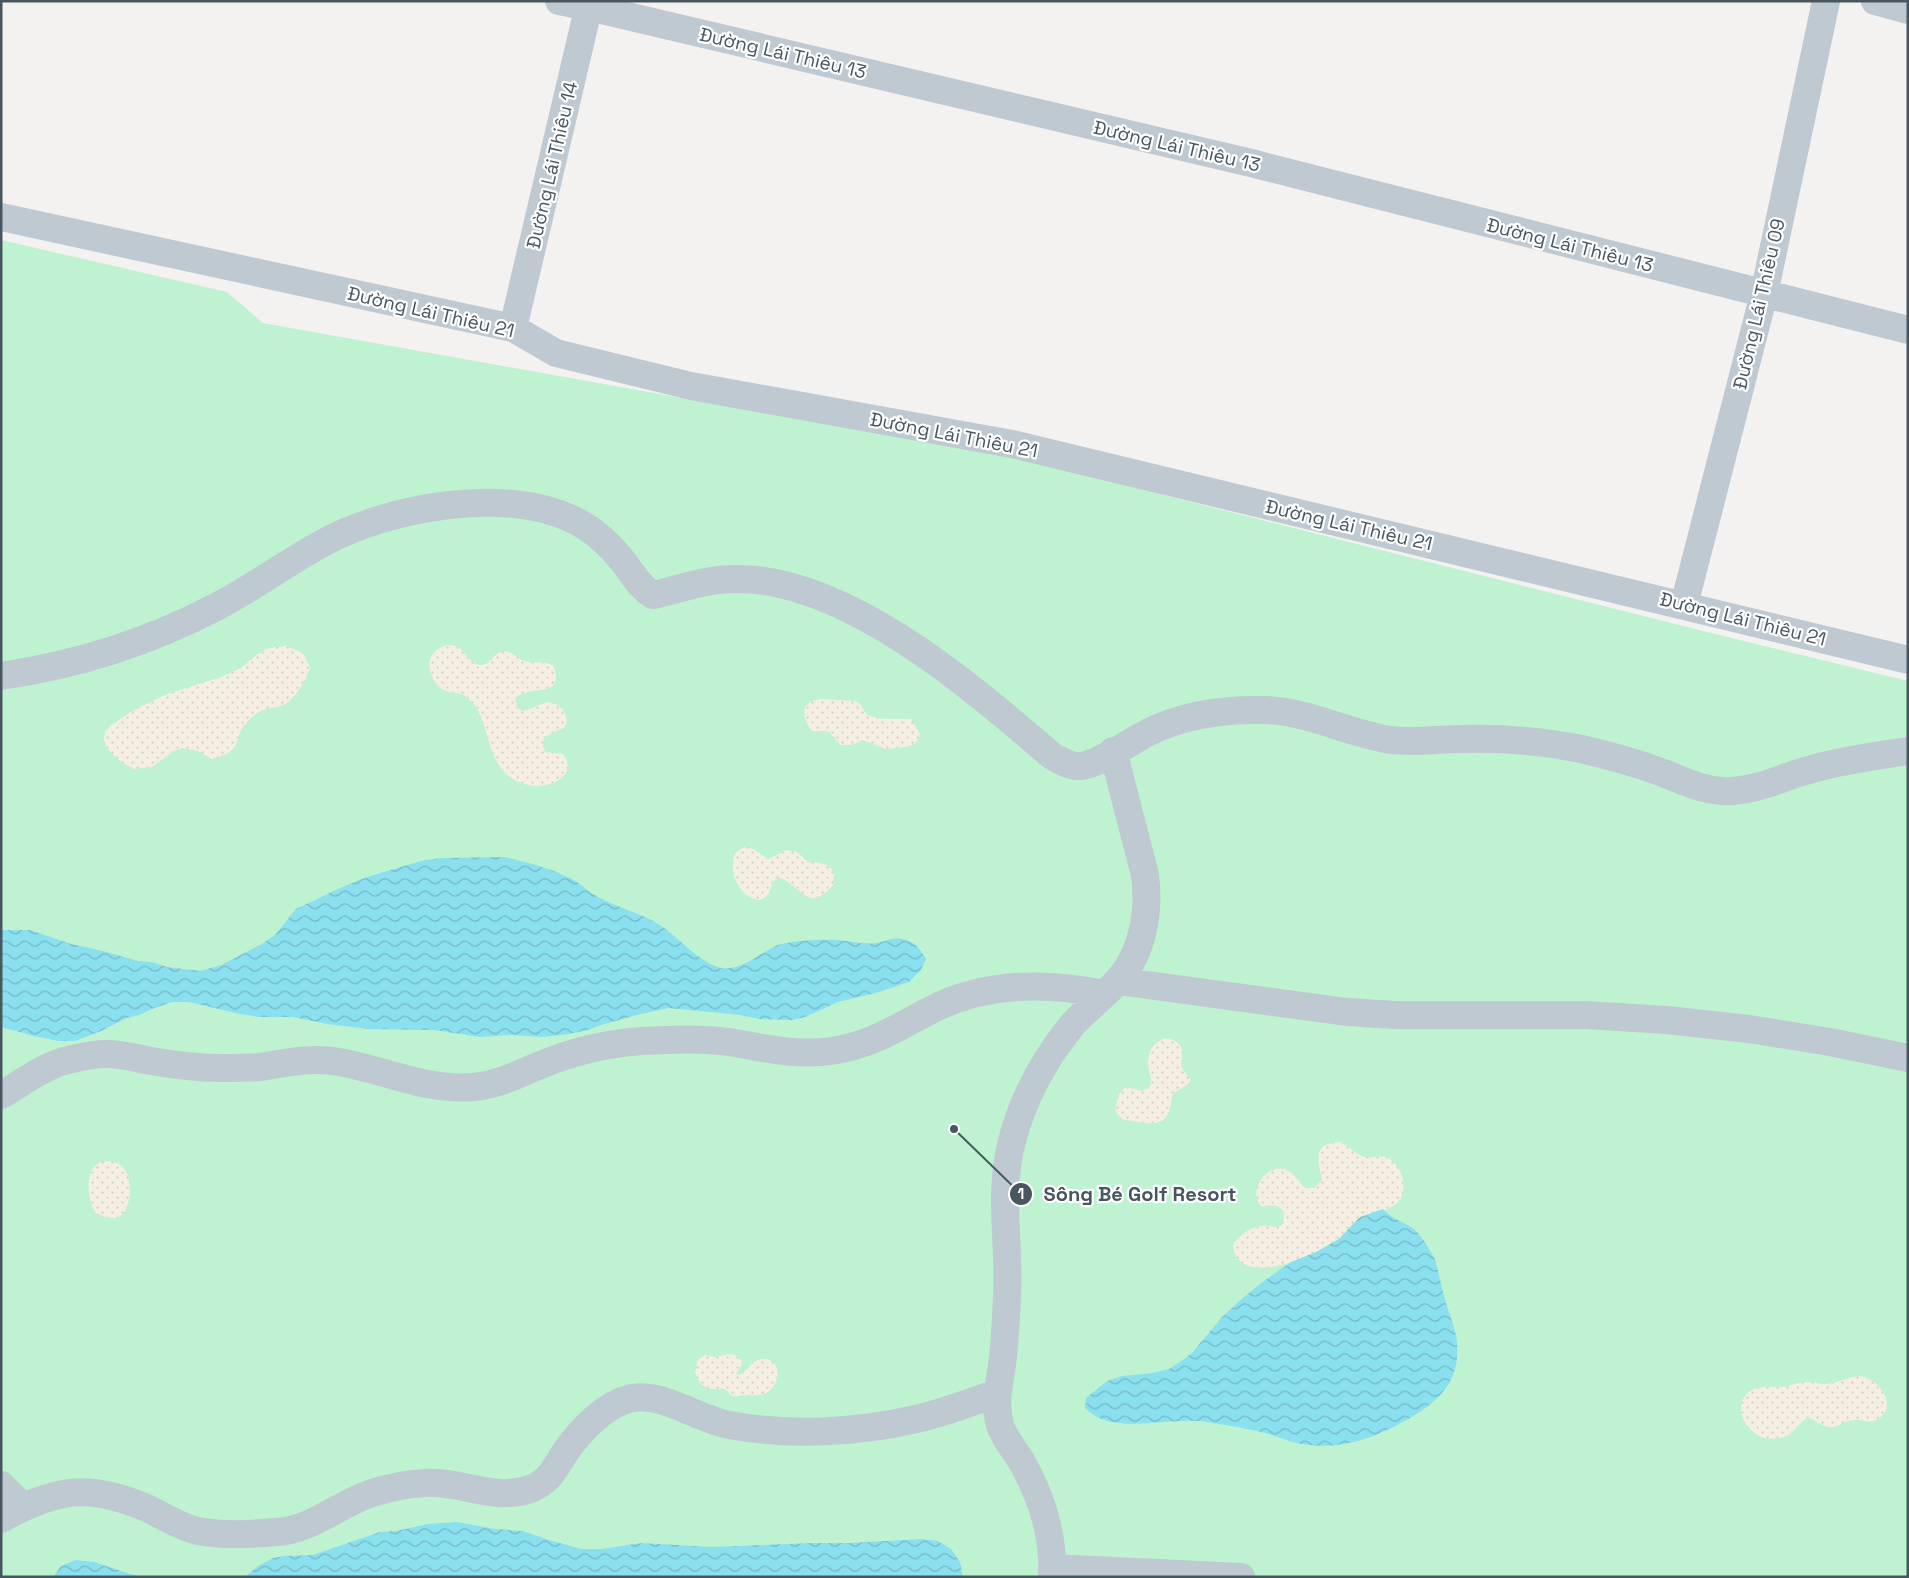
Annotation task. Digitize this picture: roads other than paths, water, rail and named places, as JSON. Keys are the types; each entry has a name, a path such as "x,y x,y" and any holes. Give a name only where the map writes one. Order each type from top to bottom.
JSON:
{"street":[{"name":"Đường Lái Thiêu 13","path":"559,1 589,4 1251,163 1908,330"},
{"name":"Đường Lái Thiêu 09","path":"1684,605 1764,294 1826,1"},
{"path":"1875,1 1908,10"},
{"name":"Đường Lái Thiêu 14","path":"513,328 589,4"},
{"name":"Đường Lái Thiêu 21","path":"1,217 513,328 556,353 682,383 1012,444 1908,660"},
{"path":"1,676 32,672 80,660 172,628 216,608 324,542 351,529 410,512 441,507 465,504 514,503 535,506 576,520 596,534 615,552 643,589 653,595 708,581 734,578 777,583 838,604 894,633 929,656 1052,756 1063,762 1082,766 1175,721 1202,714 1235,710 1270,710 1303,716 1364,735 1393,740 1496,739 1569,747 1618,758 1690,784 1723,791 1756,787 1813,769 1854,759 1908,751"},
{"path":"1113,751 1145,875 1147,895 1143,935 1136,953 1111,987 1074,1023 1053,1050 1036,1079 1022,1109 1012,1142 1004,1192 1008,1294 1002,1365 997,1393 997,1412 1000,1427 1031,1478 1042,1508 1049,1538 1052,1572 1241,1577"},
{"path":"1,1095 36,1073 59,1063 84,1056 104,1054 127,1056 174,1065 217,1068 259,1067 302,1060 334,1061 366,1067 424,1085 450,1089 477,1087 503,1081 565,1056 597,1047 632,1042 684,1039 727,1042 770,1050 800,1053 831,1051 861,1045 887,1035 933,1008 981,992 1011,987 1042,985 1074,988 1111,987 1395,1016 1586,1015 1667,1020 1749,1029 1821,1040 1908,1058"},
{"path":"1,1485 12,1513 45,1498 69,1493 93,1492 116,1496 159,1514 175,1523 196,1530 220,1534 278,1532 304,1526 372,1494 405,1486 424,1483 444,1483 498,1493 531,1488 545,1480 555,1471 566,1451 584,1429 610,1408 631,1398 645,1397 658,1399 698,1417 727,1425 787,1431 830,1431 873,1427 915,1420 957,1408 997,1393"}],"water":[{"path":"505,857 554,871 578,882 598,897 660,925 706,962 722,968 737,967 778,945 816,940 876,943 901,939 909,941 920,949 926,959 921,970 909,982 876,993 838,1002 805,1017 792,1020 759,1019 741,1015 669,1008 569,1034 544,1037 511,1035 480,1037 434,1030 369,1029 327,1024 293,1017 259,1017 189,1002 172,1002 127,1018 75,1041 58,1041 1,1027 1,930 30,930 71,944 138,961 200,971 221,965 262,944 275,935 296,909 367,877 424,860"},
{"path":"1383,1209 1394,1218 1414,1229 1423,1239 1435,1259 1454,1328 1457,1343 1455,1370 1444,1391 1426,1408 1379,1434 1354,1442 1316,1446 1297,1443 1270,1434 1206,1422 1176,1421 1126,1424 1110,1422 1096,1417 1085,1408 1086,1398 1107,1381 1122,1376 1153,1373 1169,1369 1180,1362 1192,1353 1223,1316 1264,1281 1291,1262 1316,1252 1339,1239 1360,1217"},
{"path":"457,1522 495,1529 523,1531 581,1549 602,1549 641,1543 712,1547 921,1539 938,1541 951,1549 960,1562 963,1577 245,1577 258,1566 273,1558 313,1555 380,1532 396,1531 428,1524"},
{"path":"76,1560 94,1562 140,1577 53,1577 61,1566"}],"place":[{"name":"Sông Bé Golf Resort","path":"954,1129"}]}
